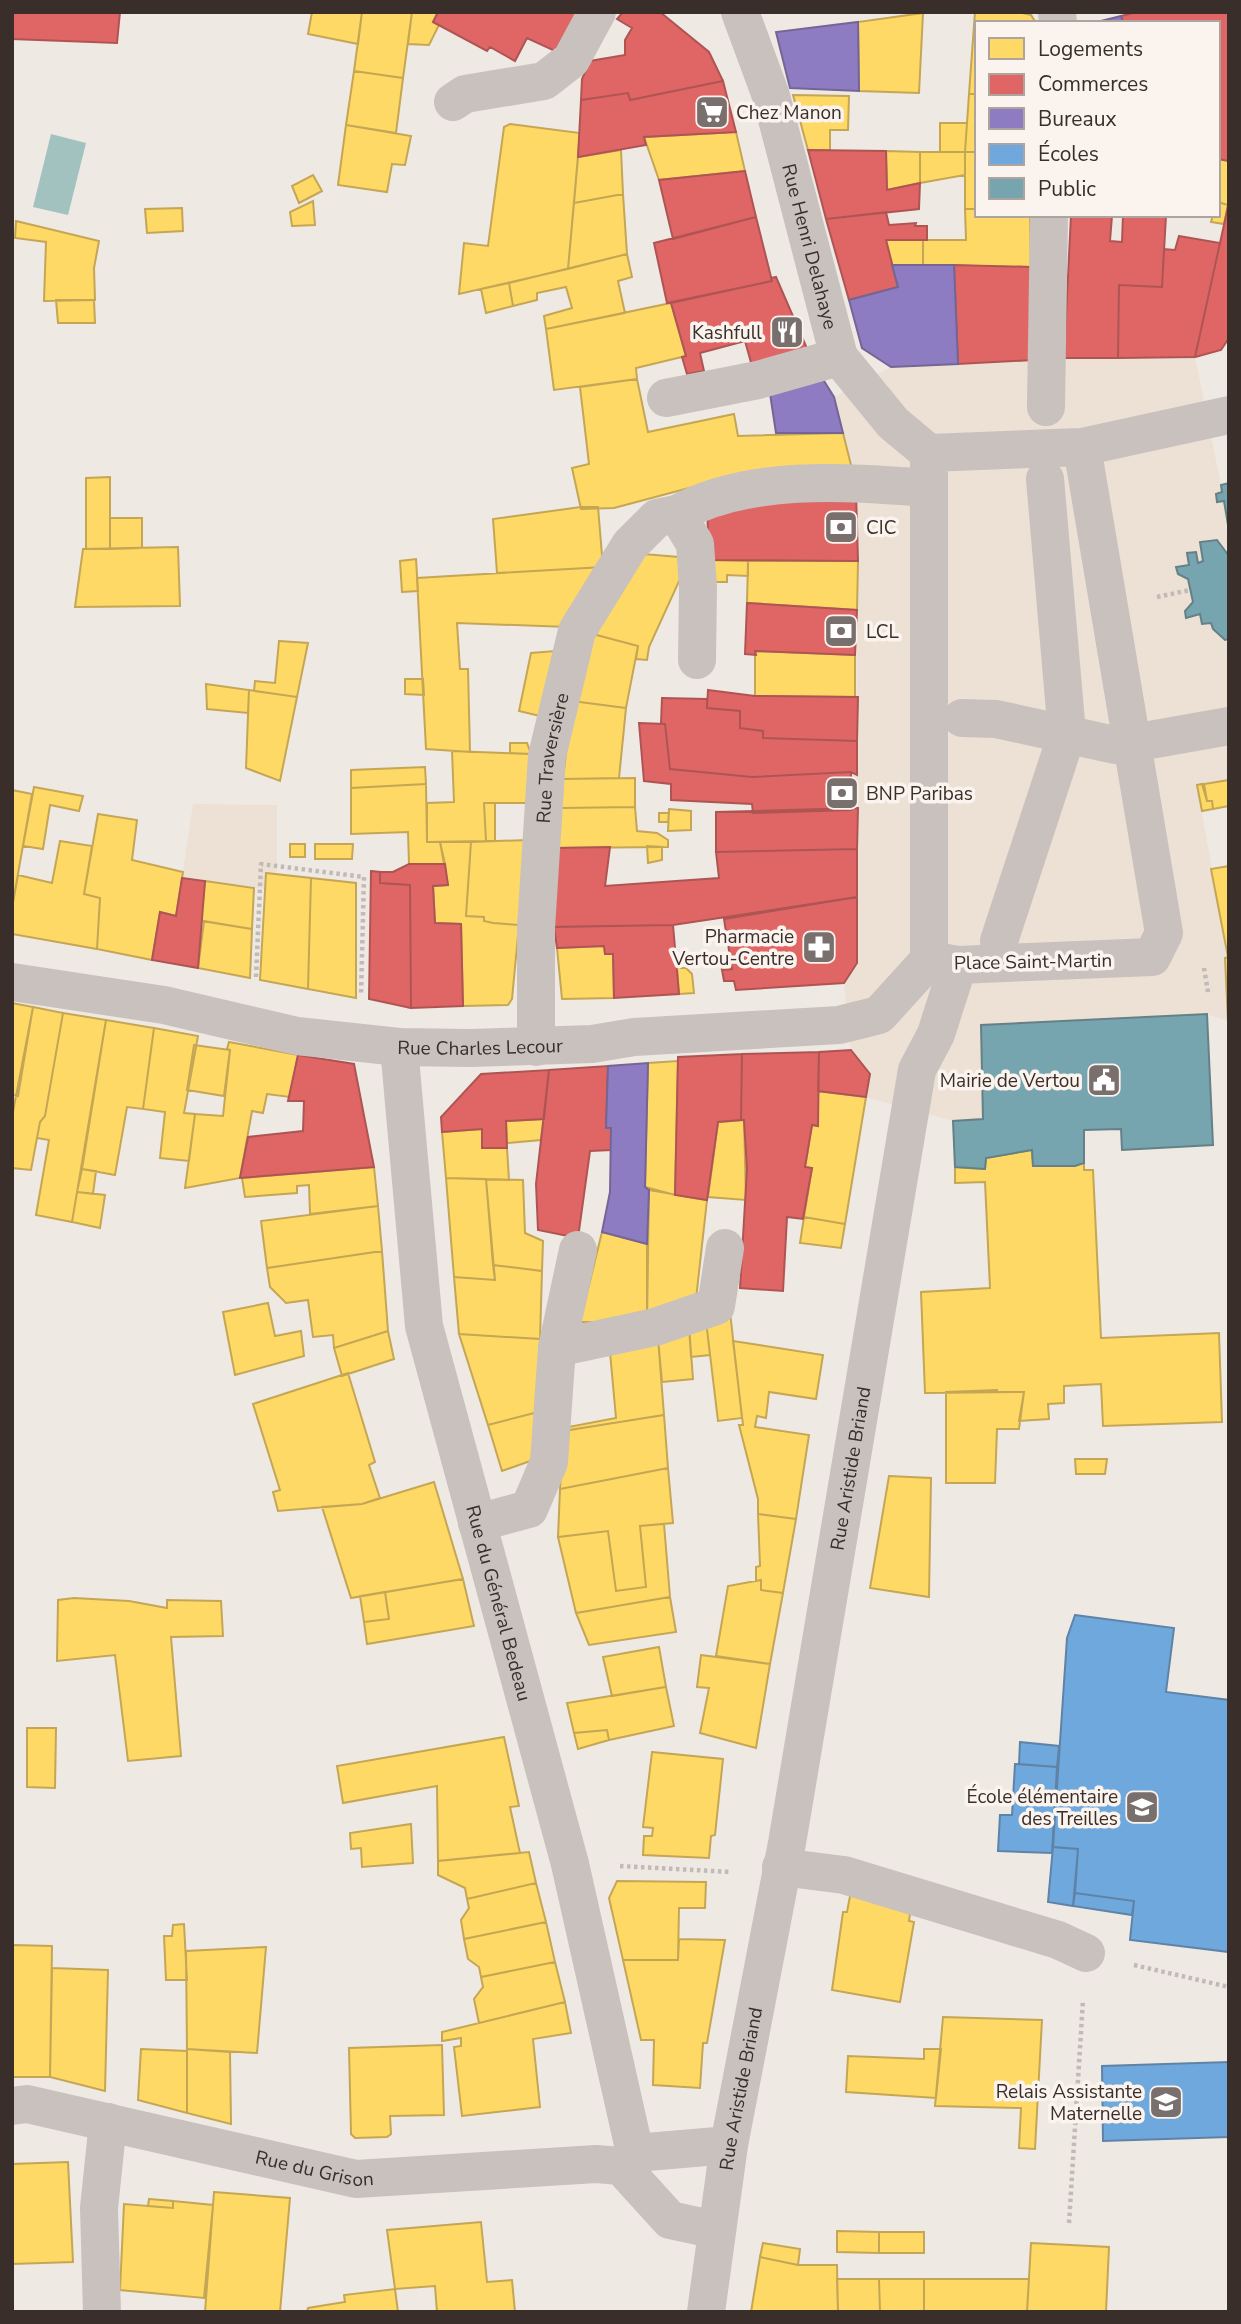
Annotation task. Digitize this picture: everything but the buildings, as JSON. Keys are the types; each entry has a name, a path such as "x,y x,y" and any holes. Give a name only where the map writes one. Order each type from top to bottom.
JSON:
{"street":[{"path":"453,102 465,94 544,81 570,60 597,12"},
{"name":"Rue Henri Delahaye","path":"740,12 771,96 839,356 928,471"},
{"path":"1046,407 1049,217"},
{"path":"666,398 758,380 839,356"},
{"path":"928,471 1082,447 1218,418"},
{"name":"Place Saint-Martin","path":"928,471 944,963 1152,957 1164,933 1124,744 1082,447"},
{"name":"Rue Traversière","path":"536,1046 537,928 547,756 577,631 630,545 657,518 677,514 702,500 739,489 855,483 928,471"},
{"path":"999,941 1068,734 1056,498"},
{"path":"677,514 695,544 697,660"},
{"path":"962,719 996,719 1124,744 1229,726"},
{"path":"917,1070 899,1031 879,1015 944,963"},
{"name":"Rue Aristide Briand","path":"706,2312 729,2145 781,1867 917,1070 936,1034 944,963"},
{"name":"Rue Charles Lecour","path":"12,982 164,1005 297,1036 399,1046 536,1046 839,1025 879,1015"},
{"name":"Rue du Général Bedeau","path":"399,1046 424,1326 570,1864 628,2160"},
{"path":"557,1348 655,1327 716,1306 725,1248"},
{"path":"477,1522 529,1509 549,1462 557,1348 578,1250"},
{"path":"781,1867 844,1875 1058,1940 1086,1953"},
{"name":"Rue du Grison","path":"12,2106 27,2104 356,2179 596,2164 729,2145"},
{"path":"102,2312 99,2208 108,2122"},
{"path":"628,2160 670,2220 716,2230"}],"path":[{"path":"256,985 261,864 363,877 361,1004"},
{"path":"616,1866 739,1873"},
{"path":"1069,2223 1086,1953 1229,1987"}],"shaded area":[{"path":"1195,357 1221,485 1222,492 1216,495 1217,501 1224,501 1229,556 1217,540 1200,542 1203,561 1198,563 1196,552 1188,553 1189,565 1176,567 1178,574 1188,579 1193,602 1185,611 1200,614 1203,624 1211,623 1213,629 1225,640 1229,639 1229,780 1197,786 1228,957 1225,958 1228,1021 1207,1014 982,1025 983,1119 953,1121 866,1097 870,1074 851,1050 844,983 857,962 858,809 851,809 850,774 857,775 856,492 834,397 891,367 1064,358"},
{"path":"193,804 277,805 277,874 267,873 266,889 182,878"}],"water":[{"path":"51,134 86,143 68,215 33,207"}],"place":[{"name":"Chez Manon","path":"712,112"},
{"name":"Kashfull","path":"787,332"},
{"name":"CIC","path":"841,527"},
{"name":"LCL","path":"841,631"},
{"name":"BNP Paribas","path":"842,793"},
{"name":"Pharmacie Vertou-Centre","path":"819,947"},
{"name":"Mairie de Vertou","path":"1104,1080"},
{"name":"École élémentaire des Treilles","path":"1142,1807"},
{"name":"Relais Assistante Maternelle","path":"1166,2102"}]}
